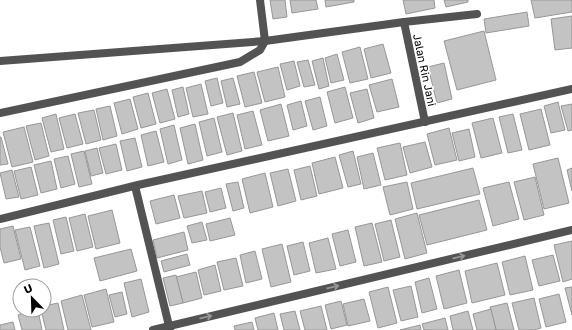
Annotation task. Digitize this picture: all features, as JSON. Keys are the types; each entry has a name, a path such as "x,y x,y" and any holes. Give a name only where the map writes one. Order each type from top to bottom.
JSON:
{"street":[{"path":"0,113 240,62 260,50 265,41 260,0"},
{"path":"0,62 265,41 404,22 478,14"},
{"name":"Jalan Rin Jani","path":"404,22 425,122"},
{"path":"0,219 135,186 572,89"},
{"path":"135,186 169,328"},
{"path":"153,330 169,328 572,230"}],"building":[{"path":"270,0 285,0 287,17 273,19"},
{"path":"290,0 316,0 318,9 292,13"},
{"path":"325,0 354,0 354,2 326,7"},
{"path":"403,0 434,0 435,8 406,14"},
{"path":"444,0 468,0 468,2 446,7"},
{"path":"531,0 572,0 572,12 535,18"},
{"path":"527,12 529,26 486,33 484,19"},
{"path":"572,16 572,48 555,50 551,19"},
{"path":"484,31 496,80 457,90 444,41"},
{"path":"383,44 391,73 371,78 364,49"},
{"path":"360,47 368,79 350,83 342,52"},
{"path":"337,54 344,80 331,83 325,58"},
{"path":"323,58 329,86 319,89 312,61"},
{"path":"308,60 315,85 304,87 297,62"},
{"path":"294,61 300,86 287,90 280,64"},
{"path":"444,63 452,99 437,103 428,67"},
{"path":"278,67 285,97 265,102 257,72"},
{"path":"254,72 262,103 245,107 237,76"},
{"path":"217,78 223,103 211,106 205,81"},
{"path":"233,78 240,104 227,107 221,81"},
{"path":"392,79 399,107 377,112 369,85"},
{"path":"201,84 208,114 193,117 186,88"},
{"path":"183,87 189,114 178,117 172,90"},
{"path":"345,87 353,118 335,123 327,92"},
{"path":"167,89 175,119 160,123 152,93"},
{"path":"367,89 374,118 358,123 350,93"},
{"path":"148,93 156,124 141,128 133,97"},
{"path":"320,97 327,126 313,130 305,101"},
{"path":"130,99 138,129 122,134 114,103"},
{"path":"301,101 307,126 293,130 287,105"},
{"path":"558,102 565,130 551,133 544,106"},
{"path":"281,104 289,136 268,141 260,110"},
{"path":"572,104 572,130 568,131 561,106"},
{"path":"110,106 117,136 103,140 96,109"},
{"path":"541,109 550,145 529,150 520,114"},
{"path":"94,110 101,140 86,144 78,113"},
{"path":"253,111 262,145 245,149 237,115"},
{"path":"233,113 242,151 227,155 217,117"},
{"path":"56,114 64,149 51,152 42,118"},
{"path":"75,114 83,144 67,148 59,118"},
{"path":"513,114 522,150 508,153 499,117"},
{"path":"214,118 222,152 207,156 199,122"},
{"path":"493,118 502,153 481,158 472,123"},
{"path":"41,123 49,156 35,160 26,126"},
{"path":"195,124 203,160 188,164 180,128"},
{"path":"174,125 182,160 168,164 160,129"},
{"path":"24,127 33,162 12,167 3,132"},
{"path":"449,128 457,160 435,165 427,134"},
{"path":"469,129 475,157 459,161 452,133"},
{"path":"156,131 164,162 148,166 141,135"},
{"path":"1,137 8,164 0,165"},
{"path":"135,138 142,167 127,171 120,141"},
{"path":"425,142 432,167 410,173 403,147"},
{"path":"400,143 407,175 385,180 377,148"},
{"path":"116,144 122,170 106,174 99,148"},
{"path":"97,148 103,173 91,176 85,151"},
{"path":"84,151 92,184 79,187 71,154"},
{"path":"353,151 361,184 348,187 339,155"},
{"path":"373,153 381,185 364,189 357,157"},
{"path":"68,156 75,184 61,188 54,159"},
{"path":"335,157 343,188 319,194 312,163"},
{"path":"558,158 569,203 544,209 533,164"},
{"path":"51,161 57,189 41,193 34,165"},
{"path":"310,166 317,196 301,200 294,170"},
{"path":"31,167 38,195 21,199 14,171"},
{"path":"473,168 480,194 417,209 411,183"},
{"path":"572,168 572,191 567,170"},
{"path":"288,169 296,201 278,206 270,173"},
{"path":"12,170 19,197 6,199 0,173"},
{"path":"265,173 273,207 250,213 242,179"},
{"path":"535,177 544,215 524,220 514,182"},
{"path":"238,182 244,208 233,211 226,184"},
{"path":"407,182 413,209 390,215 383,187"},
{"path":"509,182 519,219 493,226 483,188"},
{"path":"221,188 226,208 210,212 205,192"},
{"path":"202,191 207,213 184,218 178,196"},
{"path":"174,195 180,218 156,224 150,201"},
{"path":"479,200 487,230 427,245 419,215"},
{"path":"112,210 120,243 96,249 88,216"},
{"path":"417,213 427,253 405,259 395,219"},
{"path":"85,214 93,247 77,251 69,218"},
{"path":"66,217 74,251 61,254 53,220"},
{"path":"230,218 235,235 210,241 206,224"},
{"path":"391,220 400,257 384,261 375,224"},
{"path":"202,222 207,240 192,243 187,226"},
{"path":"49,223 59,264 44,268 34,226"},
{"path":"372,223 382,262 364,266 355,227"},
{"path":"13,226 21,259 4,263 0,247 0,229"},
{"path":"30,227 40,266 25,270 15,230"},
{"path":"348,230 356,262 340,266 332,234"},
{"path":"184,232 188,250 157,258 153,240"},
{"path":"328,238 336,269 316,273 309,243"},
{"path":"572,241 572,279 563,282 554,245"},
{"path":"303,242 310,271 294,275 287,246"},
{"path":"282,244 291,282 271,287 262,249"},
{"path":"131,249 137,271 100,281 94,258"},
{"path":"255,251 262,279 246,283 240,255"},
{"path":"187,254 190,265 164,272 161,261"},
{"path":"553,255 560,281 539,286 532,260"},
{"path":"525,256 533,290 510,295 502,262"},
{"path":"236,258 243,286 224,290 217,262"},
{"path":"497,263 505,295 472,303 465,271"},
{"path":"215,265 221,291 204,295 198,270"},
{"path":"459,270 467,303 444,309 436,276"},
{"path":"196,272 202,298 183,303 176,277"},
{"path":"176,275 183,303 170,306 163,278"},
{"path":"429,278 437,309 422,313 415,282"},
{"path":"141,279 149,312 132,317 124,283"},
{"path":"411,286 418,317 401,321 393,290"},
{"path":"388,287 397,323 378,328 369,292"},
{"path":"572,287 572,315 565,288"},
{"path":"106,289 114,322 92,327 84,295"},
{"path":"122,292 127,314 115,317 109,295"},
{"path":"559,294 566,322 546,327 539,299"},
{"path":"82,295 91,330 68,330 61,301"},
{"path":"534,298 541,328 534,330 519,330 512,303"},
{"path":"364,299 370,321 348,326 343,304"},
{"path":"341,301 347,325 331,329 325,305"},
{"path":"58,303 64,330 46,330 43,318 52,318 52,304"},
{"path":"507,303 514,330 496,330 490,307"},
{"path":"321,306 327,330 305,330 300,311"},
{"path":"491,309 496,330 477,330 473,314"},
{"path":"295,311 300,330 284,330 280,314"},
{"path":"468,311 473,330 453,330 450,316"},
{"path":"274,313 278,330 258,330 255,318"},
{"path":"19,318 40,318 42,330 22,330"},
{"path":"445,318 448,330 424,330 422,324"},
{"path":"13,322 15,330 0,330 0,325"},
{"path":"252,322 254,330 235,330 234,326"},
{"path":"420,325 421,330 400,330"}]}
